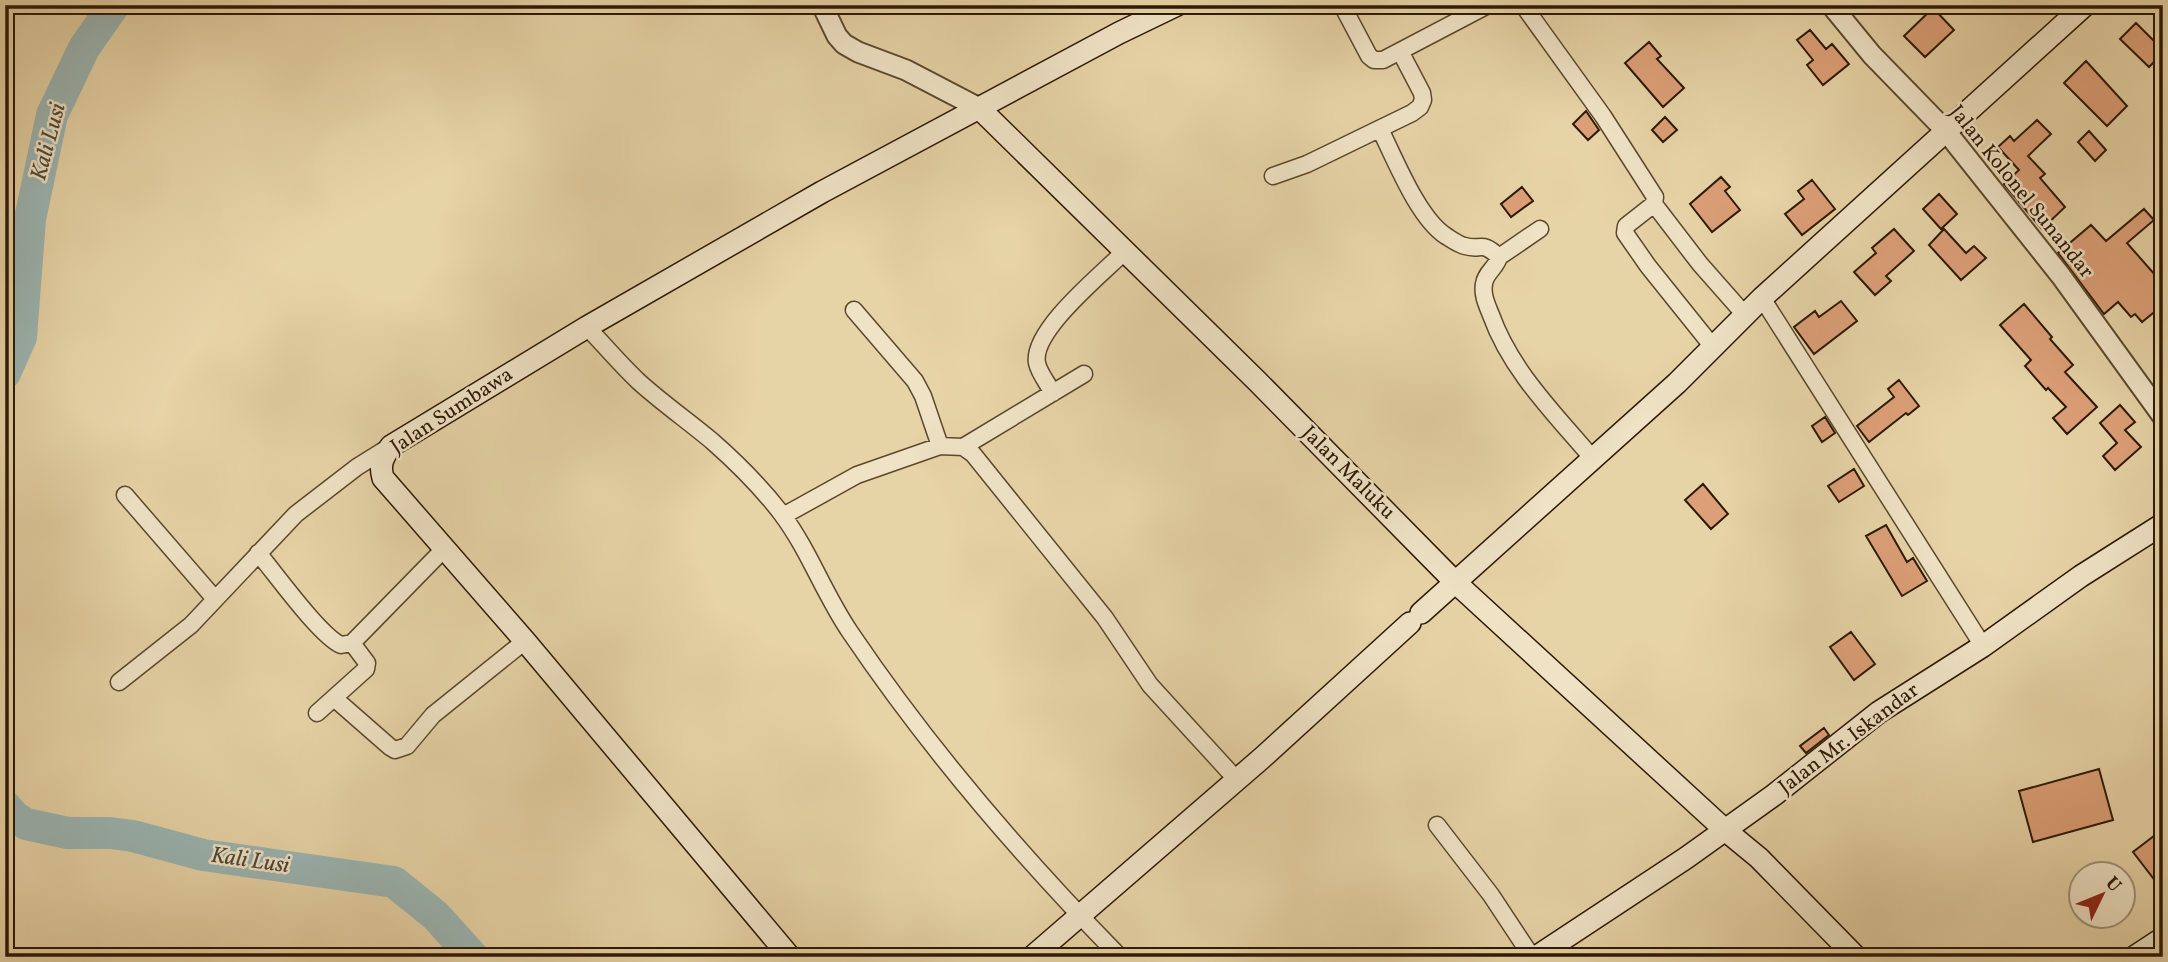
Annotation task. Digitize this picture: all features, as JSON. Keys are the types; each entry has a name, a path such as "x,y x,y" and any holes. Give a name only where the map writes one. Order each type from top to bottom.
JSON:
{"main road":[{"name":"Jalan Sumbawa","path":"790,957 525,641 383,478 381,462 391,446 587,327 821,192 1119,33 1177,5"},
{"path":"1032,957 1236,779 1593,459 1677,383 1762,298 2085,5"},
{"name":"Jalan Maluku","path":"979,108 1455,582 1725,830 1759,858 1856,957"},
{"name":"Jalan Mr. Iskandar","path":"1534,957 1686,858 1774,795 1879,712 1983,646 2081,576 2163,524"},
{"path":"2134,957 2163,938"}],"street":[{"path":"822,5 837,36 844,44 906,70 979,108"},
{"path":"1342,5 1369,56 1374,60 1383,60 1488,5"},
{"path":"1523,5 1603,116 1655,197 1654,204 1628,224 1625,233 1713,347"},
{"name":"Jalan Kolonel Sunandar","path":"1831,5 1872,55 1945,130 2062,276 2163,417"},
{"path":"1273,176 1380,129 1420,107 1423,100 1400,51"},
{"path":"1380,129 1427,217 1443,234 1466,247 1489,248 1499,257"},
{"path":"1654,204 1700,264 1745,315"},
{"path":"1540,229 1499,257 1483,285 1485,301 1499,337 1526,379 1593,459"},
{"path":"1053,393 1037,363 1038,351 1043,341 1059,313 1124,252"},
{"path":"1762,298 1983,646"},
{"path":"854,310 915,382 923,396 940,446"},
{"path":"587,327 638,381 714,443 747,474 783,516 848,629 905,709 983,808 1120,957"},
{"path":"963,447 1084,374"},
{"path":"119,682 191,625 296,514 357,467 391,446"},
{"path":"783,516 857,475 940,446 963,447 974,454 1105,618 1150,685 1236,779"},
{"path":"125,495 215,599"},
{"path":"258,553 304,609 341,645 352,643 445,548"},
{"path":"334,698 390,747 400,749 407,746 433,715 525,641"},
{"path":"317,713 366,669 367,663 352,643"},
{"path":"1437,825 1534,957"}],"building":[{"path":"1933,8 1954,30 1925,57 1904,36"},
{"path":"2136,23 2163,50 2149,67 2120,39"},
{"path":"1810,30 1826,49 1832,44 1849,64 1823,85 1807,65 1813,60 1797,40"},
{"path":"1649,42 1661,56 1657,59 1684,88 1663,107 1625,63"},
{"path":"2086,61 2127,106 2107,126 2064,83"},
{"path":"1586,111 1599,130 1588,140 1573,124"},
{"path":"1665,117 1677,130 1663,142 1652,130"},
{"path":"2037,120 2051,134 2028,156 2045,174 2040,178 2065,207 2042,229 2004,184 2019,170 1998,147 2010,136 2014,141"},
{"path":"2089,131 2106,150 2095,161 2078,142"},
{"path":"1721,177 1730,187 1725,191 1740,210 1712,232 1690,204"},
{"path":"1812,180 1835,209 1802,235 1785,214 1804,199 1798,191"},
{"path":"1522,187 1533,201 1511,217 1501,204"},
{"path":"1939,194 1957,214 1941,229 1923,209"},
{"path":"2144,209 2154,220 2127,243 2163,284 2163,305 2142,322 2135,314 2131,317 2118,302 2104,314 2058,253 2091,225 2106,241"},
{"path":"1894,229 1914,251 1886,276 1891,281 1875,295 1854,272 1876,253 1872,248"},
{"path":"1944,229 1966,253 1974,246 1986,258 1961,280 1929,245"},
{"path":"1841,301 1857,321 1814,354 1794,327 1815,311 1819,317"},
{"path":"2024,304 2073,365 2065,372 2097,407 2067,434 2053,418 2066,407 2048,388 2046,390 2025,366 2031,360 2000,325"},
{"path":"1899,380 1919,406 1869,442 1857,426 1894,397 1888,389"},
{"path":"2120,405 2135,422 2125,430 2141,447 2115,470 2103,456 2117,443 2100,423"},
{"path":"1825,417 1835,433 1822,442 1812,426"},
{"path":"1854,469 1864,486 1839,502 1828,486"},
{"path":"1703,484 1728,514 1711,529 1685,500"},
{"path":"1886,525 1907,562 1913,558 1927,581 1902,596 1866,536"},
{"path":"1851,632 1875,664 1854,680 1830,647"},
{"path":"1824,728 1829,735 1806,753 1800,746"},
{"path":"2099,769 2113,820 2033,842 2019,791"},
{"path":"2163,829 2163,891 2133,852"}],"waterway":[{"name":"Kali Lusi","path":"5,373 21,337 30,219 52,115 84,48 114,5"},
{"name":"Kali Lusi","path":"5,806 26,824 68,833 133,836 203,855 394,882 436,916 473,957"}]}
